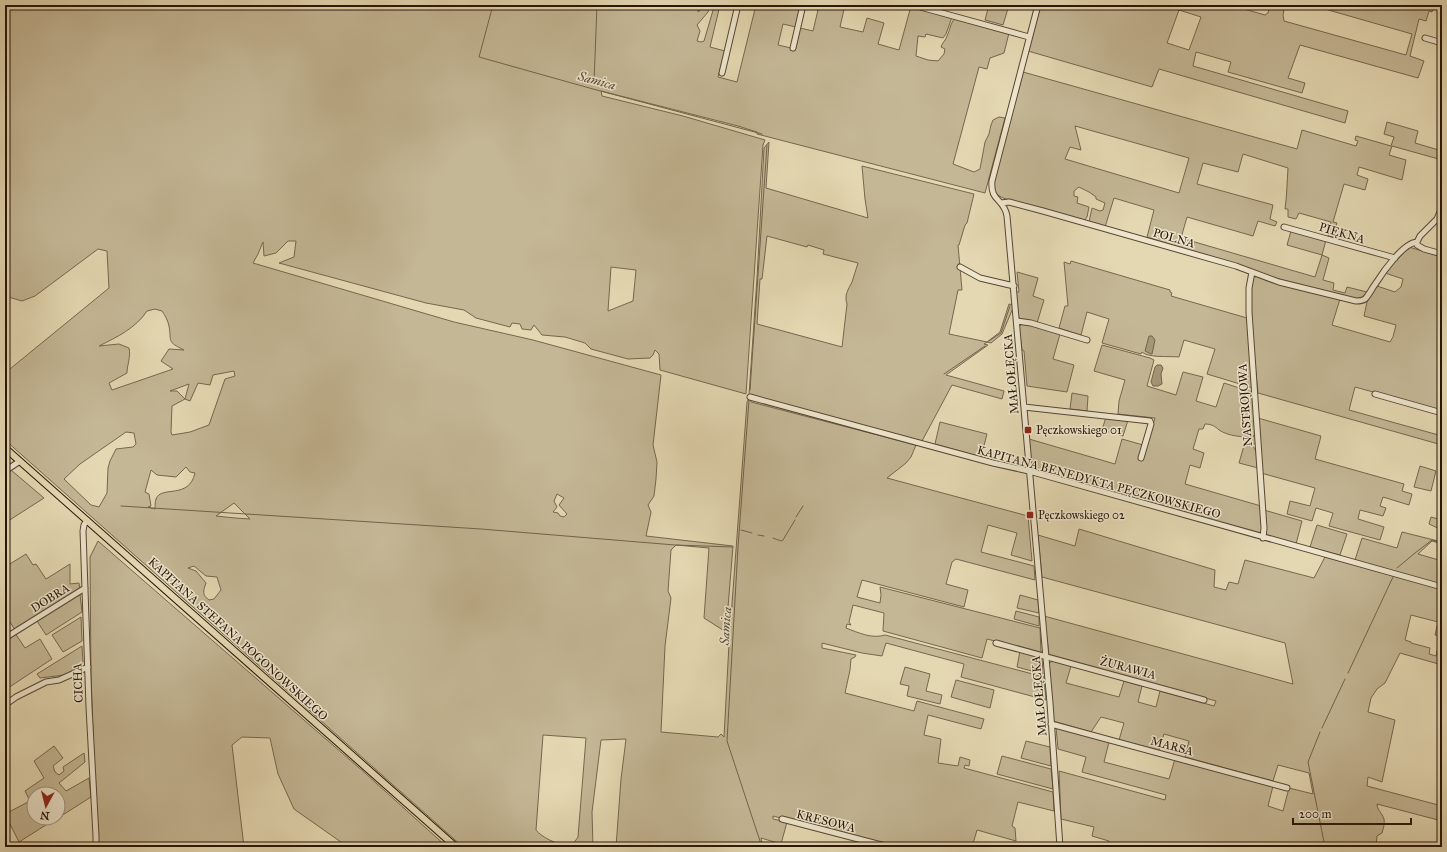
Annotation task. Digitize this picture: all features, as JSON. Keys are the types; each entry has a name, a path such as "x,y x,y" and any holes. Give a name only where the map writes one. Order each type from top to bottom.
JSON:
{"main road":[{"name":"KAPITANA STEFANA POGONOWSKIEGO","path":"5,448 456,847"}],"street":[{"path":"722,73 738,5"},
{"path":"792,48 803,5"},
{"path":"913,5 1029,37"},
{"name":"MAŁOŁĘCKA","path":"1038,5 992,181 992,194 1005,208 1007,216 1046,656 1060,847"},
{"path":"1425,38 1442,42"},
{"name":"POLNA","path":"1001,203 1009,202 1043,211 1229,264 1279,282 1356,301 1364,299 1395,258"},
{"path":"1395,258 1409,246 1417,242 1420,236 1437,219 1442,207"},
{"name":"PIĘKNA","path":"1284,227 1395,258"},
{"path":"1417,242 1420,247 1442,254"},
{"path":"960,267 980,278 1014,286"},
{"name":"NASTROJOWA","path":"1252,272 1249,288 1249,312 1264,528 1263,538"},
{"path":"1017,321 1032,323 1087,340"},
{"path":"1375,394 1442,413"},
{"name":"KAPITANA BENEDYKTA PĘCZKOWSKIEGO","path":"750,397 993,463 1029,471 1263,538 1442,587"},
{"path":"1024,407 1150,421 1151,424 1141,458"},
{"path":"5,471 20,461"},
{"name":"CICHA","path":"87,520 83,531 96,847"},
{"name":"DOBRA","path":"5,638 85,588"},
{"name":"ŻURAWIA","path":"996,643 1204,700"},
{"path":"5,705 16,697 46,682 59,680 88,667"},
{"name":"MARSA","path":"1051,724 1287,788"},
{"name":"KRESOWA","path":"782,819 889,847"}],"shaded area":[{"path":"5,5 699,5 698,12 706,5 709,8 708,12 697,25 700,31 697,41 701,42 704,41 714,7 716,5 720,5 710,47 725,51 718,77 737,82 756,5 801,5 796,27 783,24 778,45 791,48 800,28 813,31 818,10 805,7 806,5 845,5 840,27 863,32 867,18 884,23 878,44 899,50 911,6 952,17 943,38 926,34 925,37 918,36 916,56 928,60 938,61 944,54 945,49 941,47 955,18 1009,33 1004,53 990,58 987,69 979,67 953,164 974,172 980,169 985,142 993,120 999,117 1005,118 985,193 757,134 757,132 738,126 601,91 602,96 683,116 765,140 763,145 746,394 660,370 659,354 655,350 650,358 628,359 591,349 585,343 565,337 542,335 534,325 531,330 522,329 520,324 512,323 510,327 476,318 464,310 426,303 279,263 294,257 296,241 288,241 276,253 264,256 263,242 253,263 454,322 533,340 661,375 653,445 657,462 656,479 654,496 648,505 651,512 646,536 733,546 726,632 704,618 709,548 676,545 671,550 668,591 671,598 665,646 661,732 718,737 721,734 724,737 729,644 748,400 751,399 751,402 916,445 911,457 906,463 887,478 1028,516 1032,561 1011,555 1017,533 988,525 981,552 1034,566 1035,580 956,559 952,562 946,584 968,590 964,607 862,580 857,597 880,603 880,587 1040,628 1041,653 987,639 982,658 883,631 884,613 853,605 849,622 851,625 847,624 846,628 870,636 885,635 1044,677 1046,700 961,677 964,664 886,643 882,656 862,653 822,643 822,648 856,655 851,659 845,693 914,711 917,701 984,719 981,729 928,715 924,735 941,739 938,763 958,766 960,757 970,760 969,766 965,765 964,768 1053,792 1054,811 1018,802 1012,826 1015,828 1016,841 977,830 972,847 894,847 773,816 773,819 787,822 781,844 761,838 763,847 616,847 621,779 626,739 601,740 592,812 593,847 463,847 5,440 5,373 109,288 107,251 98,249 35,296 22,301 5,296","holes":["611,267 636,270 633,301 608,311","155,309 162,311 169,324 172,343 184,350 169,349 161,361 173,369 112,390 109,383 127,373 130,355 129,348 119,344 99,346 126,332 143,317 147,311","234,371 235,376 225,379 209,425 190,432 172,435 172,406 185,399 190,401 198,383 210,385 213,375","189,384 185,399 177,391 170,391","126,432 134,433 136,444 133,447 116,449 110,461 108,468 107,493 99,507 91,505 64,479 80,464","186,467 190,472 195,473 192,481 187,486 159,495 156,499 155,509 148,507 151,506 149,494 145,492 151,470 157,475 176,477","557,494 564,498 559,505 567,514 564,517 553,512 557,507 554,501","234,503 250,519 216,516","194,566 206,576 217,577 221,590 214,599 209,600 204,595 206,583 196,571 188,568","543,735 586,738 578,837 573,843 567,845 557,843 542,836 536,830"]},
{"path":"989,5 1009,5 1003,25 985,20"},
{"path":"1041,5 1230,5 1265,15 1268,13 1270,5 1285,5 1283,15 1284,21 1406,55 1412,34 1311,5 1434,5 1432,12 1429,11 1426,21 1419,19 1410,56 1424,61 1418,78 1300,45 1288,78 1305,83 1302,93 1228,72 1231,62 1196,52 1193,66 1348,111 1345,123 1159,69 1152,87 1028,51","holes":["1179,10 1201,17 1189,50 1167,43"]},
{"path":"1023,72 1297,149 1302,130 1356,146 1358,141 1355,140 1356,136 1391,146 1394,137 1384,134 1387,122 1418,131 1415,143 1442,151 1442,160 1392,146 1389,155 1406,160 1402,180 1359,167 1357,175 1368,179 1365,190 1344,184 1333,222 1337,223 1333,237 1328,236 1331,222 1299,213 1296,219 1288,217 1288,209 1285,209 1288,168 1243,154 1238,172 1203,163 1197,184 1273,205 1270,219 1277,222 1275,226 1258,221 1253,236 1187,217 1181,238 1315,277 1322,255 1329,258 1323,280 1334,283 1333,290 1345,293 1347,287 1367,292 1362,298 1356,299 1279,279 1147,237 1154,210 1114,198 1105,227 1089,222 1092,208 1100,211 1103,210 1105,203 1096,199 1096,197 1089,192 1079,187 1074,191 1074,196 1078,197 1077,203 1089,207 1087,217 1084,221 1003,198 996,194 993,185","holes":["1075,126 1189,158 1179,193 1065,159 1070,147 1081,150"]},
{"path":"769,142 766,188 868,218 862,166 974,194 967,223 958,245 962,290 958,290 949,334 987,342 984,344 988,345 946,375 1004,391 1002,399 952,385 922,441 749,395 764,148","holes":["767,236 807,247 808,245 824,250 823,254 858,263 846,295 847,304 842,347 757,324 760,279 762,279"]},
{"path":"1291,231 1326,240 1322,255 1287,245"},
{"path":"1409,247 1442,257 1442,411 1355,387 1349,410 1442,436 1442,445 1258,393 1251,323 1251,279 1257,276 1340,299 1332,325 1390,342 1396,325 1364,316 1367,302 1377,286 1395,292 1401,287 1403,279 1385,273"},
{"path":"1071,261 1170,290 1172,293 1171,296 1247,318 1253,388 1207,374 1215,349 1184,340 1179,357 1159,356 1149,355 1142,352 1141,354 1102,343 1109,319 1087,312 1081,335 1059,328 1065,306 1068,306 1064,262 1070,264"},
{"path":"1017,272 1038,278 1033,296 1044,300 1037,323 1021,319 1018,316 1016,292 1019,292"},
{"path":"1009,304 1013,305 1002,334 991,343 987,342 1000,332"},
{"path":"1023,323 1060,334 1053,359 1074,365 1067,392 1027,386 1024,351 1022,350 1019,327"},
{"path":"1149,336 1152,336 1155,340 1152,354 1145,351"},
{"path":"1102,345 1154,360 1147,386 1176,395 1183,372 1203,377 1196,401 1216,407 1224,383 1252,392 1257,446 1248,439 1254,436 1241,437 1231,435 1209,424 1205,424 1203,429 1199,429 1193,449 1204,453 1200,468 1190,465 1185,484 1261,506 1263,528 1260,534 1031,469 1029,439 1115,464 1122,439 1143,445 1142,459 1155,418 1118,414 1119,401 1125,380 1094,371"},
{"path":"1157,365 1161,365 1163,368 1161,374 1162,384 1153,386 1151,382 1155,367"},
{"path":"1072,393 1088,396 1087,411 1070,409"},
{"path":"1106,417 1128,420 1123,436 1102,430"},
{"path":"1258,418 1321,436 1315,459 1404,484 1402,491 1412,494 1409,505 1383,497 1380,506 1386,508 1383,516 1360,510 1358,519 1384,527 1380,540 1329,526 1333,513 1316,508 1312,521 1287,514 1290,501 1310,506 1315,488 1261,473"},
{"path":"940,422 987,434 981,457 935,444"},
{"path":"1245,442 1255,449 1258,468 1239,463"},
{"path":"1420,466 1436,471 1431,491 1414,487"},
{"path":"11,470 44,498 5,523 5,474"},
{"path":"1264,510 1302,521 1296,544 1266,536"},
{"path":"1431,517 1442,520 1442,530 1429,524"},
{"path":"1317,525 1347,534 1340,555 1310,547"},
{"path":"1079,529 1215,570 1214,587 1226,590 1229,582 1238,584 1245,560 1314,578 1325,557 1442,589 1442,636 1435,635 1438,622 1411,615 1405,640 1430,648 1429,654 1436,656 1440,638 1442,639 1442,665 1400,653 1385,683 1377,689 1371,698 1368,712 1395,720 1382,782 1368,777 1367,786 1442,806 1442,821 1377,804 1384,819 1384,823 1382,833 1377,836 1376,847 1354,845 1353,847 1185,847 1172,843 1171,847 1107,847 1109,841 1092,836 1094,827 1061,819 1059,771 1165,800 1166,795 1082,772 1086,757 1058,749 1056,727 1109,742 1104,762 1169,779 1175,759 1273,786 1268,806 1283,811 1289,788 1313,794 1309,773 1278,765 1273,781 1185,757 1189,741 1164,734 1159,750 1119,740 1124,723 1101,717 1091,732 1053,721 1049,663 1053,661 1071,666 1066,683 1119,697 1124,681 1142,686 1138,702 1156,707 1160,691 1214,706 1216,701 1049,655 1044,616 1293,684 1285,643 1042,577 1038,535 1075,546"},
{"path":"1402,532 1442,542 1442,544 1432,541 1418,554 1442,561 1442,585 1355,560 1362,538 1397,548"},
{"path":"98,541 365,773 447,847 348,847 294,809 278,774 270,738 242,737 232,745 244,847 97,847 91,675 90,557"},
{"path":"26,554 33,565 36,564 46,579 70,564 70,584 79,583 80,589 15,630 5,614 5,567"},
{"path":"80,594 82,612 46,635 37,621"},
{"path":"1020,595 1038,600 1039,613 1017,608"},
{"path":"1016,611 1039,617 1039,626 1014,619"},
{"path":"81,617 82,641 63,652 52,635"},
{"path":"15,633 25,648 40,639 52,659 5,690 5,640"},
{"path":"82,646 83,662 81,665 65,675 40,678 37,674"},
{"path":"1020,651 1042,657 1043,674 1017,667"},
{"path":"905,667 930,674 926,691 942,695 940,704 907,696 909,686 900,684"},
{"path":"956,680 994,690 990,708 951,697"},
{"path":"1026,741 1050,747 1051,766 1021,758"},
{"path":"54,746 63,758 53,766 55,772 59,775 64,771 63,767 84,753 85,762 59,783 62,786 32,786 44,778 34,761"},
{"path":"1002,756 1051,769 1053,789 997,774"},
{"path":"89,778 91,797 66,813 66,791"},
{"path":"26,803 26,826 44,826 19,842 5,814"}],"waterway":[{"name":"Samica","path":"493,5 479,57 762,134"},
{"path":"594,82 597,5"},
{"name":"Samica","path":"750,390 767,145"},
{"path":"989,341 1001,333 1010,306"},
{"path":"944,374 985,346"},
{"name":"Samica","path":"749,400 738,547 727,741 762,847"},
{"path":"121,506 481,529 675,545 733,547"},
{"path":"796,517 803,506"},
{"path":"773,538 781,541 783,540 795,520"},
{"path":"741,530 752,533"},
{"path":"758,535 764,536"},
{"path":"1397,568 1432,540 1442,543"},
{"path":"1348,673 1393,577"},
{"path":"1322,728 1345,679"},
{"path":"1320,732 1308,762 1325,847"}],"place":[{"name":"Pęczkowskiego 01","path":"1028,430"},
{"name":"Pęczkowskiego 02","path":"1030,515"}]}
